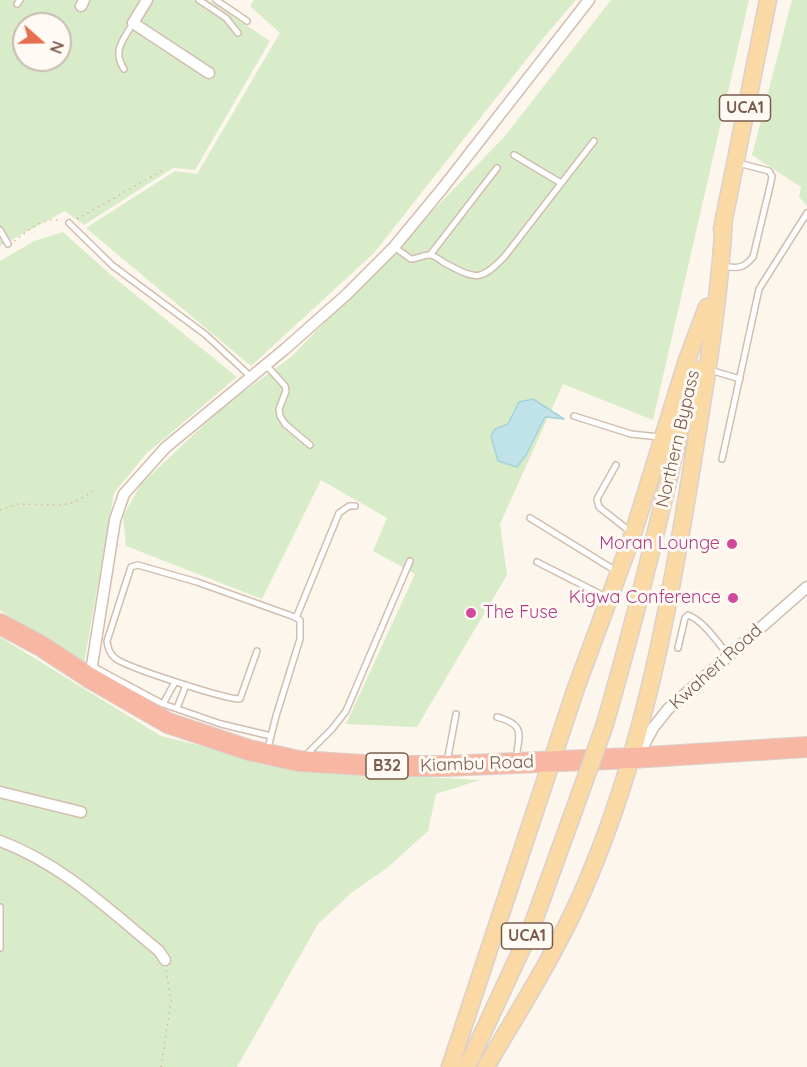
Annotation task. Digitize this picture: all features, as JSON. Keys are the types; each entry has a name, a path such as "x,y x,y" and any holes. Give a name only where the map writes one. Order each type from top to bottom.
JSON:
{"highway":[{"name":"Kiambu Road","path":"0,624 91,672 168,723 249,750 269,745 299,761 380,766 446,766 635,758 807,747"}],"main road":[{"name":"Northern Bypass","path":"468,1067 531,928 604,727 632,632 707,307 768,0"},
{"path":"486,1067 559,941 585,887 635,758 680,541 722,266 724,217"},
{"path":"450,1067 576,688 620,573 687,360 707,307"}],"street":[{"path":"147,0 133,24 208,73"},
{"path":"91,672 115,520 124,494 165,448 266,365 346,295 394,247 589,0"},
{"name":"Kwaheri Road","path":"635,758 653,728 668,710 807,587"},
{"path":"0,792 81,812"},
{"path":"0,841 31,853 66,874 159,951 165,960"}],"lane":[{"path":"199,0 226,18 238,33"},
{"path":"216,0 247,21"},
{"path":"124,69 119,61 118,53 133,24"},
{"path":"394,247 411,259 430,255 465,273 474,276 482,275 505,256 594,141"},
{"path":"514,155 561,183"},
{"path":"722,266 741,268 746,266 753,257 772,176 763,168 734,162"},
{"path":"430,255 497,168"},
{"path":"722,459 759,289 807,213"},
{"path":"69,223 114,266 206,335 251,377"},
{"path":"0,230 8,244"},
{"path":"266,365 285,386 286,391 279,409 280,416 285,424 310,445"},
{"path":"707,369 740,379"},
{"path":"574,416 643,437 664,436"},
{"path":"616,465 597,499 597,504 633,534"},
{"path":"296,618 339,513 349,506 355,506"},
{"path":"530,518 620,573"},
{"path":"299,761 319,743 346,711 410,561"},
{"path":"537,562 610,599"},
{"path":"91,672 163,704 221,724 269,745 300,639 300,620 197,582 135,565 129,572 107,641 109,650 118,660 175,682 240,699 257,651"},
{"path":"678,648 684,618 688,615 713,636 729,656"},
{"path":"163,704 175,682"},
{"path":"177,708 186,685"},
{"path":"446,766 456,714"},
{"path":"497,717 515,724 519,730 516,764"},
{"path":"0,907 0,948"}],"path":[{"path":"8,244 44,220 53,218 69,223 165,169"},
{"path":"0,510 17,504 62,505 75,502 95,490"},
{"path":"161,1067 171,1001 165,960"}],"green space":[{"path":"0,0 208,0 270,41 195,170 173,168 84,225 65,211 0,246"},
{"path":"254,0 576,0 374,253 251,366 86,228 175,171 197,174 280,33 250,6"},
{"path":"611,0 749,0 653,420 563,384 500,524 507,575 417,727 346,724 415,574 373,551 387,518 321,480 262,599 126,546 123,516 141,484 223,407 291,357 505,136"},
{"path":"792,0 807,0 807,206 799,197 801,187 752,155"},
{"path":"63,232 111,275 237,377 146,454 114,493 84,664 0,610 0,261 34,241"},
{"path":"0,637 161,736 230,753 387,775 480,780 436,794 428,831 387,868 351,893 318,924 237,1067 0,1067"}],"water":[{"path":"533,399 564,419 545,417 526,455 517,467 498,461 491,436 495,429 508,424 519,402"}],"place":[{"name":"Moran Lounge","path":"732,544"},
{"name":"Kigwa Conference","path":"733,598"},
{"name":"The Fuse","path":"471,613"}]}
